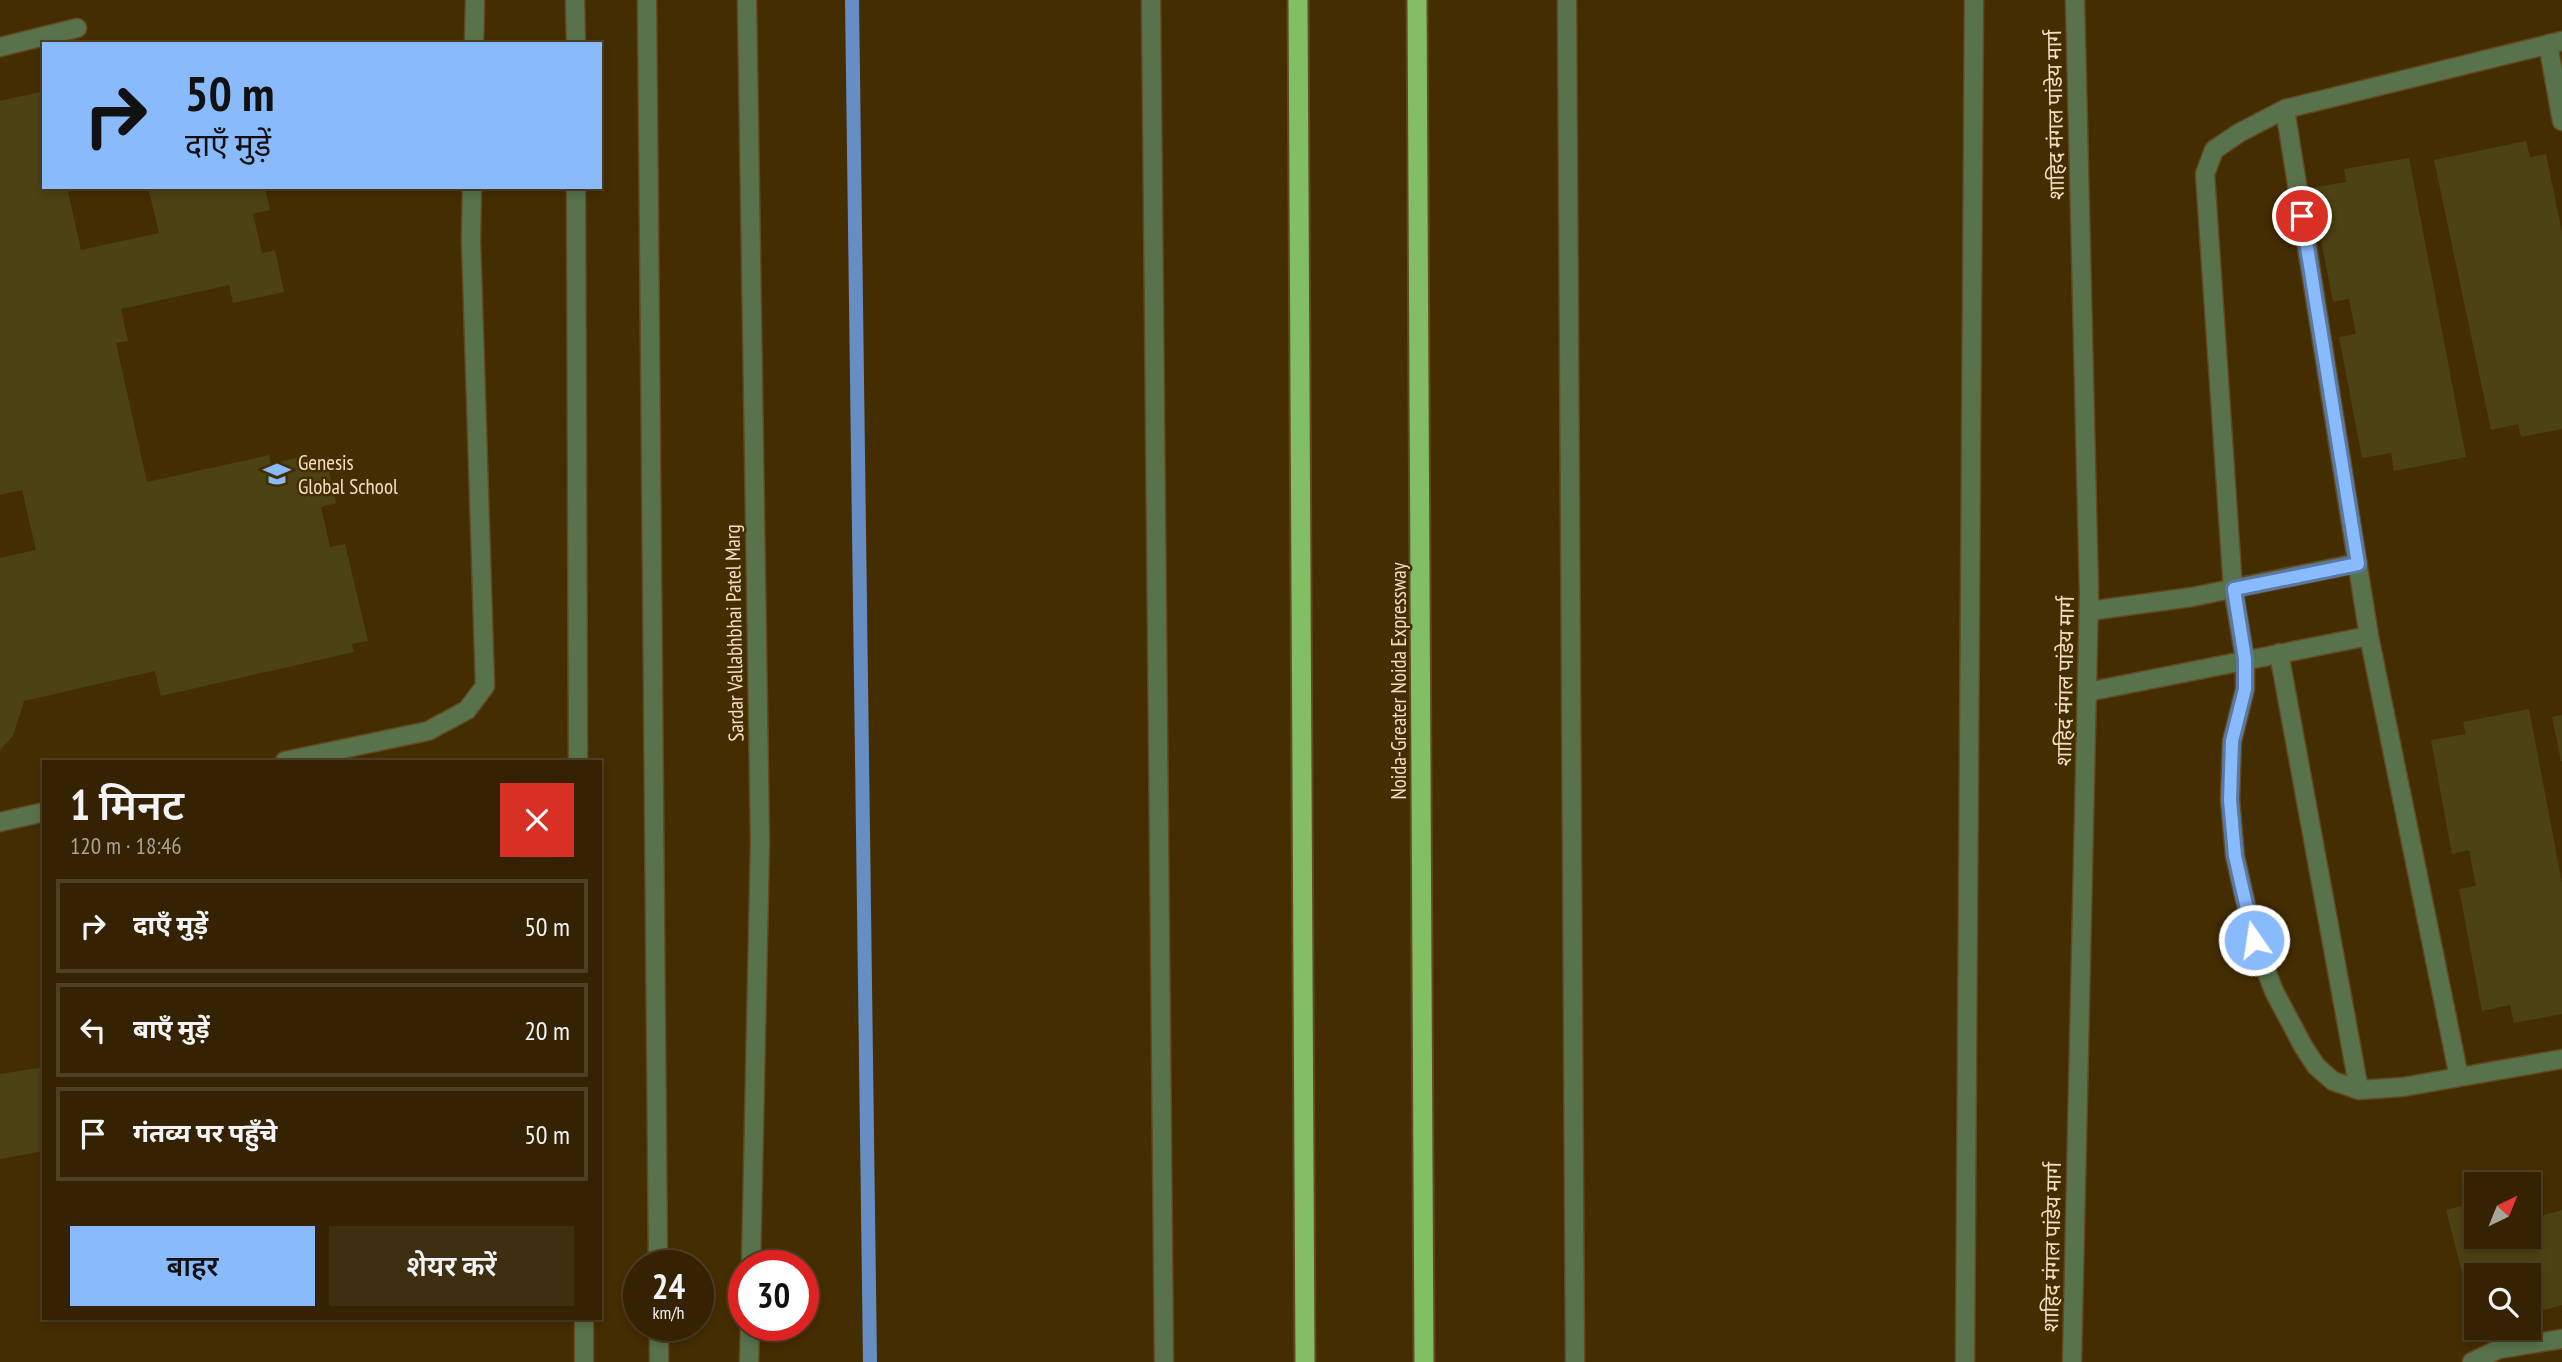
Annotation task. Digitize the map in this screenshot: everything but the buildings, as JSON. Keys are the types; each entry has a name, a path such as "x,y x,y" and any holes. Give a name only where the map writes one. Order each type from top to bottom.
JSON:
{"highway":[{"path":"1298,0 1305,1362"},
{"name":"Noida-Greater Noida Expressway","path":"1417,0 1424,1362"}],"street":[{"path":"474,42 475,0"},
{"path":"575,0 576,42"},
{"path":"647,0 658,1250"},
{"name":"Sardar Vallabhbhai Patel Marg","path":"747,0 760,842 751,1250"},
{"path":"1151,0 1164,1362"},
{"path":"1567,0 1575,1362"},
{"path":"1965,1362 1974,0"},
{"name":"शाहिद मंगल पांडेय मार्ग","path":"2072,1362 2089,611 2075,0"},
{"path":"0,47 77,28"},
{"path":"2562,121 2555,42 2285,109 2239,133 2214,150 2205,174 2234,589 2245,659 2245,689 2232,741 2230,800 2235,856 2254,940 2274,991 2302,1046 2316,1066 2333,1082 2359,1090 2403,1087 2562,1059"},
{"path":"2285,109 2369,636 2459,1077"},
{"path":"290,760 428,731 467,710 485,686 471,240 472,189"},
{"path":"576,189 578,760"},
{"path":"2089,611 2192,597 2358,564"},
{"path":"2087,692 2369,636"},
{"path":"2279,653 2359,1090"},
{"path":"0,822 42,812"},
{"path":"584,1320 584,1362"},
{"path":"2472,1362 2499,1349 2562,1339"},
{"path":"659,1341 659,1362"},
{"path":"749,1362 750,1341"}],"waterway":[{"path":"852,0 870,1362"}],"place":[{"name":"Genesis Global School","path":"277,474"}],"route":[{"path":"2254,940 2235,856 2230,800 2232,741 2245,689 2245,659 2234,589 2358,564 2302,216"}]}
